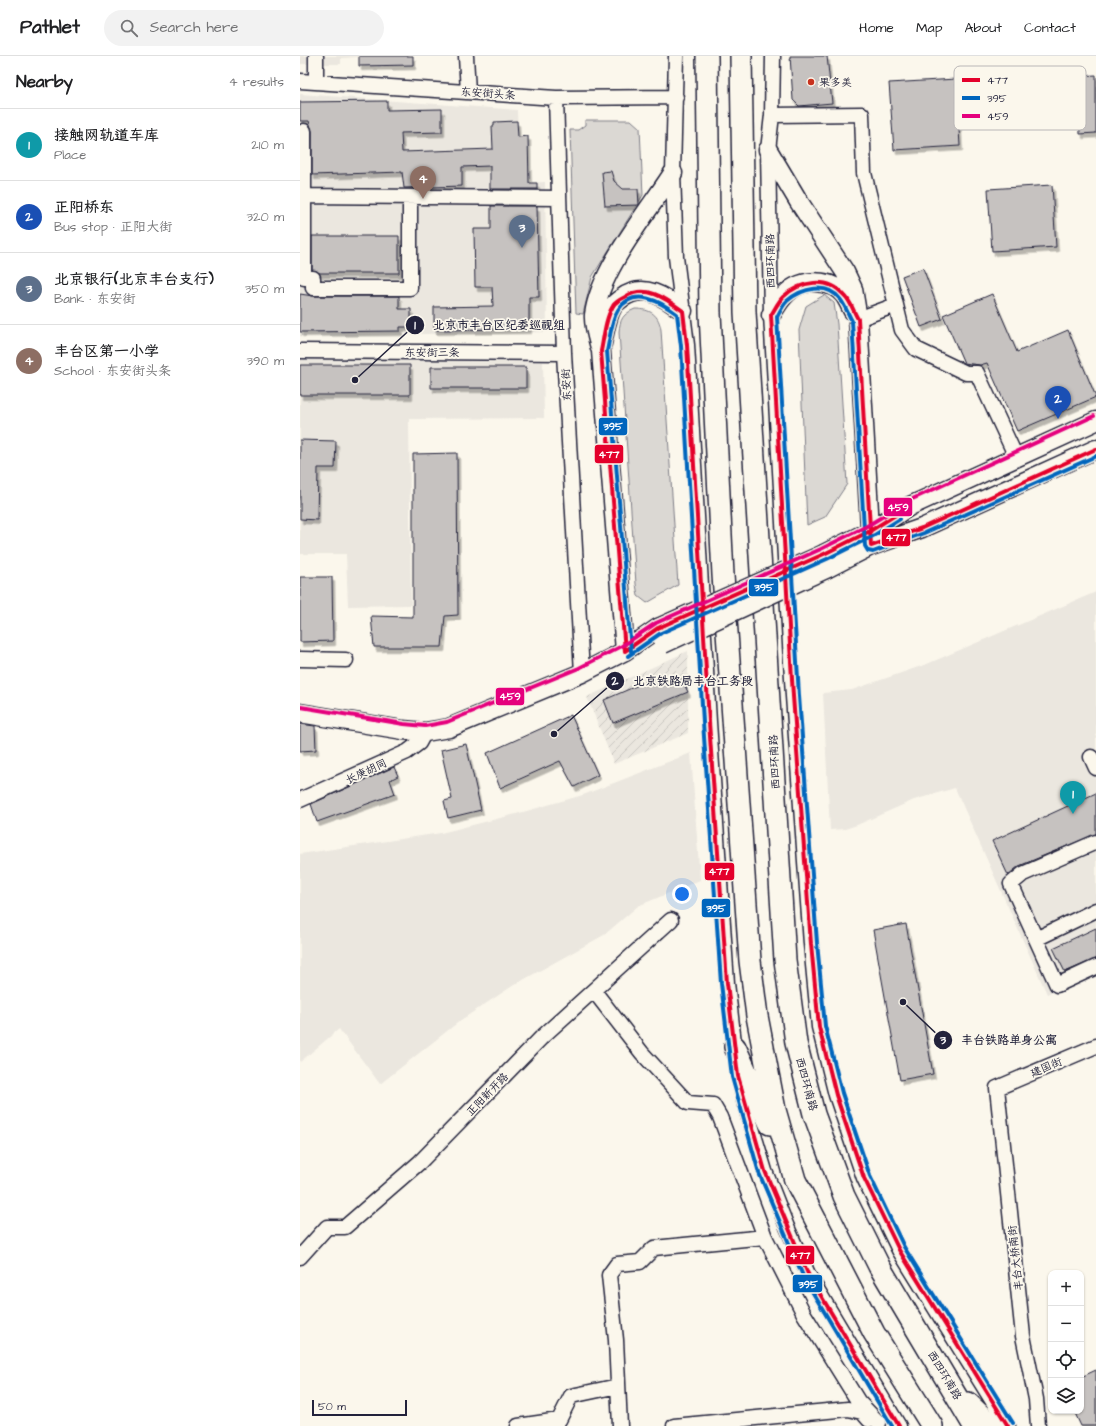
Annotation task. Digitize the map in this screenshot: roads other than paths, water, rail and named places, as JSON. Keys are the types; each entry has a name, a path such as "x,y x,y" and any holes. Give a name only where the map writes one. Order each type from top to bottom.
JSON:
{"highway":[{"path":"707,56 710,313 723,575 750,961 757,1016 775,1110 795,1180"},
{"name":"西四环南路","path":"741,57 745,312 785,960 796,1043 814,1114 844,1196 879,1266 954,1389 974,1426"},
{"path":"734,1046 795,1180 874,1332 927,1421"},
{"path":"954,1389 992,1426"}],"main road":[{"path":"768,150 799,202 845,272 853,289 858,319 871,539"},
{"path":"625,652 601,351 594,316 599,294 611,266 673,173"},
{"path":"771,315 782,298 796,286 814,282 828,283 844,294 858,319"},
{"path":"601,351 607,321 614,305 628,294 646,290 663,296 683,310"},
{"path":"871,539 910,506 1096,421"},
{"path":"300,713 403,730 425,732 448,728 582,673 871,539 922,528 1096,449"}],"street":[{"path":"316,56 316,82"},
{"path":"466,56 468,92"},
{"path":"676,56 673,173 676,257 687,345 709,722 725,952 734,1046 745,1105 765,1171 787,1227 808,1274 897,1421 875,1424"},
{"name":"西四环南路","path":"772,56 772,115 768,150 771,315 810,944 819,1027 836,1095 864,1178 900,1250 1008,1426"},
{"name":"东安街头条","path":"300,81 556,98 676,97"},
{"name":"东安街","path":"556,98 564,353 582,673"},
{"path":"772,115 862,114 864,173 902,330 916,349 966,373 977,374 1016,457"},
{"path":"304,131 302,151 304,196 304,278 313,278 313,288 410,288 410,197"},
{"path":"304,196 559,198"},
{"path":"858,319 896,305"},
{"name":"东安街三条","path":"300,351 564,353"},
{"path":"300,659 346,660"},
{"name":"长庚胡同","path":"300,800 407,752 419,743 425,732"},
{"path":"1096,842 1023,874 1011,884 1057,985 1096,967"},
{"path":"1036,939 1096,910"},
{"name":"正阳新开路","path":"300,1257 327,1227 345,1227 420,1162 542,1037 671,920"},
{"path":"594,991 642,1053 688,1103 713,1105 720,1117 765,1237 804,1314 858,1401 875,1424"},
{"name":"建国街","path":"997,1088 1096,1046"},
{"name":"丰台大桥南街","path":"997,1088 1023,1336 1036,1399 1038,1426"},
{"path":"620,1426 609,1275 617,1264 640,1262 654,1248 765,1237"},
{"path":"518,1426 559,1420 571,1396 618,1386"},
{"path":"674,1426 848,1409 862,1412 875,1424"}],"place":[{"name":"果多美","path":"811,82"},
{"name":"丰台区第一小学","path":"423,199"},
{"name":"北京银行(北京丰台支行)","path":"522,248"},
{"name":"北京市丰台区纪委巡视组","path":"355,380"},
{"name":"正阳桥东","path":"1058,419"},
{"name":"北京铁路局丰台工务段","path":"554,734"},
{"name":"接触网轨道车库","path":"1073,814"},
{"name":"丰台铁路单身公寓","path":"903,1002"}]}
